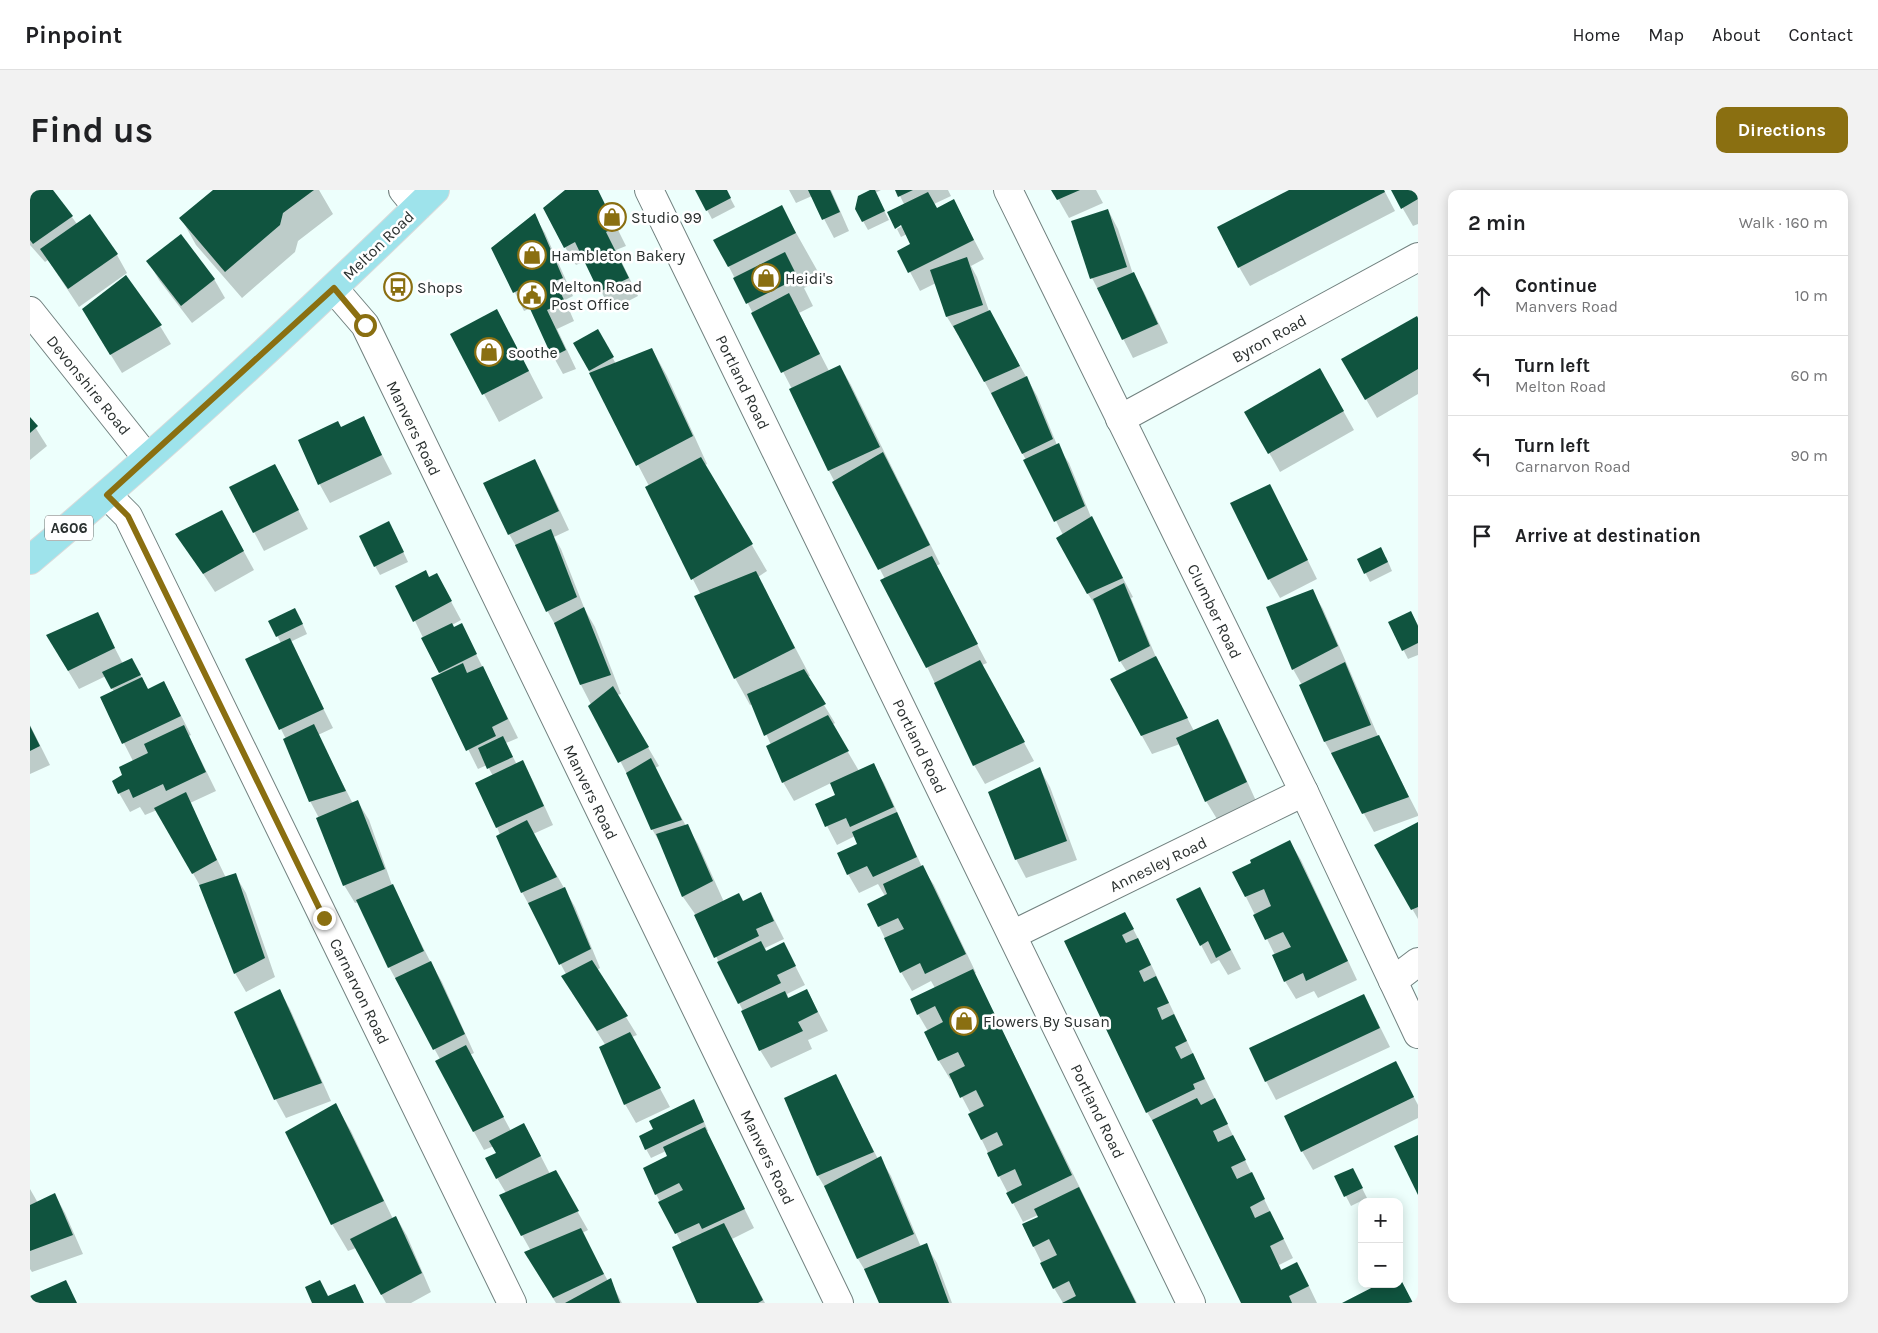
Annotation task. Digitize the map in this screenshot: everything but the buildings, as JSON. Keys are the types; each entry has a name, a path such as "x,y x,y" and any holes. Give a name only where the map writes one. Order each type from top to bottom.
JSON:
{"main road":[{"name":"Melton Road","path":"30,560 107,495 334,288 418,196"}],"street":[{"name":"Portland Road","path":"649,190 1191,1303"},
{"name":"Clumber Road","path":"1008,190 1304,792 1418,1034"},
{"name":"Byron Road","path":"1120,419 1418,257"},
{"name":"Manvers Road","path":"334,288 365,325 839,1303"},
{"name":"Devonshire Road","path":"30,311 148,458"},
{"name":"Carnarvon Road","path":"107,495 128,516 512,1303"},
{"name":"Annesley Road","path":"1012,936 1304,792"},
{"path":"1393,981 1418,962"}],"place":[{"name":"Studio 99","path":"612,217"},
{"name":"Hambleton Bakery","path":"532,255"},
{"name":"Heidi's","path":"766,278"},
{"name":"Shops","path":"398,287"},
{"name":"Melton Road Post Office","path":"532,295"},
{"name":"soothe","path":"489,352"},
{"name":"Flowers By Susan","path":"964,1021"}],"route":[{"path":"324,918 128,516 107,495 334,288 365,325"}]}
